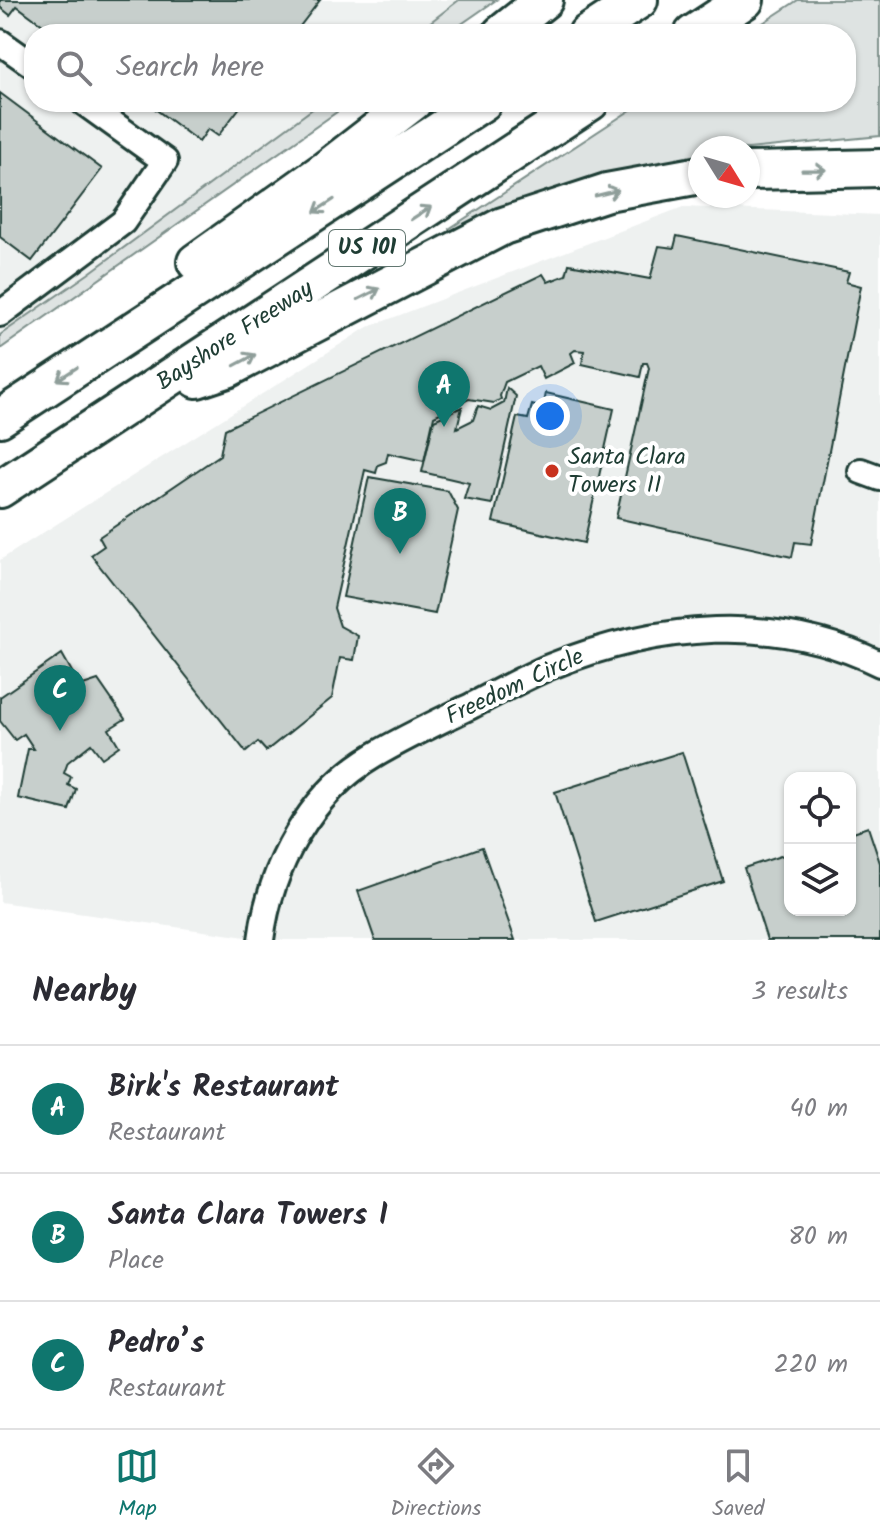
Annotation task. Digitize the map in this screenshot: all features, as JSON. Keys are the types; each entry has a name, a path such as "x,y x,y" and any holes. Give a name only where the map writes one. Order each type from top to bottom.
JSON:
{"highway":[{"path":"514,24 544,0"},
{"path":"708,24 745,0"},
{"path":"603,24 637,2"},
{"path":"133,331 190,266 324,171 400,112"},
{"name":"US 101","path":"0,418 468,112"},
{"name":"Bayshore Freeway","path":"0,489 575,112"},
{"path":"760,171 880,168"},
{"path":"145,395 227,369 503,226 607,192 688,177"}],"street":[{"path":"0,42 24,59"},
{"path":"5,303 123,222 165,161 97,112"},
{"name":"Freedom Circle","path":"261,940 265,908 282,861 309,815 334,787 374,755 546,668 632,639 725,628 798,637 864,656 880,664"}],"shaded area":[{"path":"0,0 459,0 428,24 24,24 24,112 308,112 0,335"},
{"path":"459,0 496,0 461,24 428,24"},
{"path":"798,0 880,0 880,136 760,148 760,136 688,136 688,159 580,185 452,236 449,229 628,112 856,112 856,24 761,24"},
{"path":"308,112 337,112 0,349 0,335"},
{"path":"683,207 880,215 880,940 266,940 0,902 0,560 366,328"}],"building":[{"path":"0,0 320,0 302,24 41,24 17,6 10,15 0,7"},
{"path":"0,93 102,169 32,261 0,237"},
{"path":"159,112 236,112 218,136 208,129 199,142"},
{"path":"677,236 849,272 846,282 861,286 811,544 795,542 792,557 616,518 649,368 647,363 643,363 640,377 582,364 584,351 575,350 571,353 575,363 544,379 538,366 505,382 501,399 494,403 469,399 434,416 424,461 388,453 386,462 378,465 376,473 365,470 334,608 340,626 358,636 354,660 340,658 332,698 266,751 258,742 246,752 91,555 104,546 99,537 220,455 225,429 543,274 548,282 566,275 569,264 650,279 659,246 674,248"},
{"path":"507,388 516,396 492,504 464,499 469,483 422,472 434,420 462,407 457,428 473,420 478,406 491,410 504,403"},
{"name":"Santa Clara Towers II","path":"546,393 614,409 584,543 493,522 517,417 528,419 532,405 543,408"},
{"path":"369,477 448,491 458,510 435,614 343,597"},
{"path":"62,654 80,686 98,680 125,719 109,729 119,746 102,758 91,744 68,762 64,773 71,777 68,785 76,789 69,810 18,798 28,749 34,749 24,734 15,740 0,721 0,697"},
{"path":"682,752 723,881 596,922 555,792"},
{"path":"868,827 880,863 880,940 767,940 744,868 784,855 784,916 856,916 856,831"},
{"path":"482,847 515,940 375,940 358,891"}],"place":[{"name":"Birk's Restaurant","path":"444,427"},
{"name":"Santa Clara Towers II","path":"552,471"},
{"name":"Santa Clara Towers I","path":"400,554"},
{"name":"Pedro’s","path":"60,731"}]}
